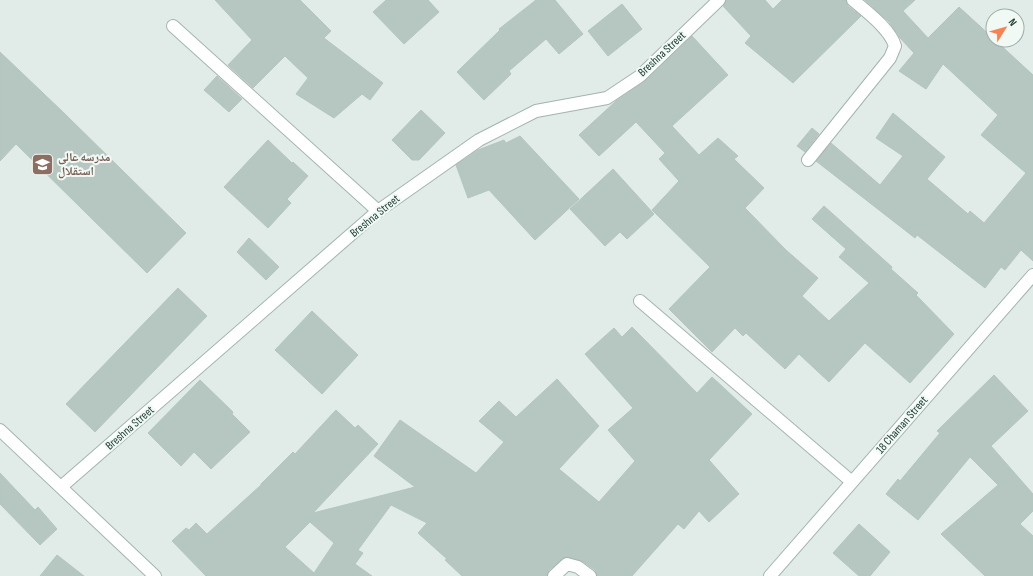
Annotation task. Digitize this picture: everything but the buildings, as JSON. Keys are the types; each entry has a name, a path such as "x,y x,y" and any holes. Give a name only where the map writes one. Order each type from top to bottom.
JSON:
{"street":[{"name":"Breshna Street","path":"61,487 378,211 478,140 536,111 607,98 640,76 719,0"},
{"path":"808,160 890,58 895,46 894,40 884,28 853,0"},
{"path":"173,26 378,211"},
{"name":"18 Chaman Street","path":"770,576 1033,275"},
{"path":"640,301 852,482"},
{"path":"0,430 155,576"},
{"path":"554,576 567,564 578,568 590,576"}],"place":[{"name":"مدرسه عالی استقلال","path":"42,164"}]}
